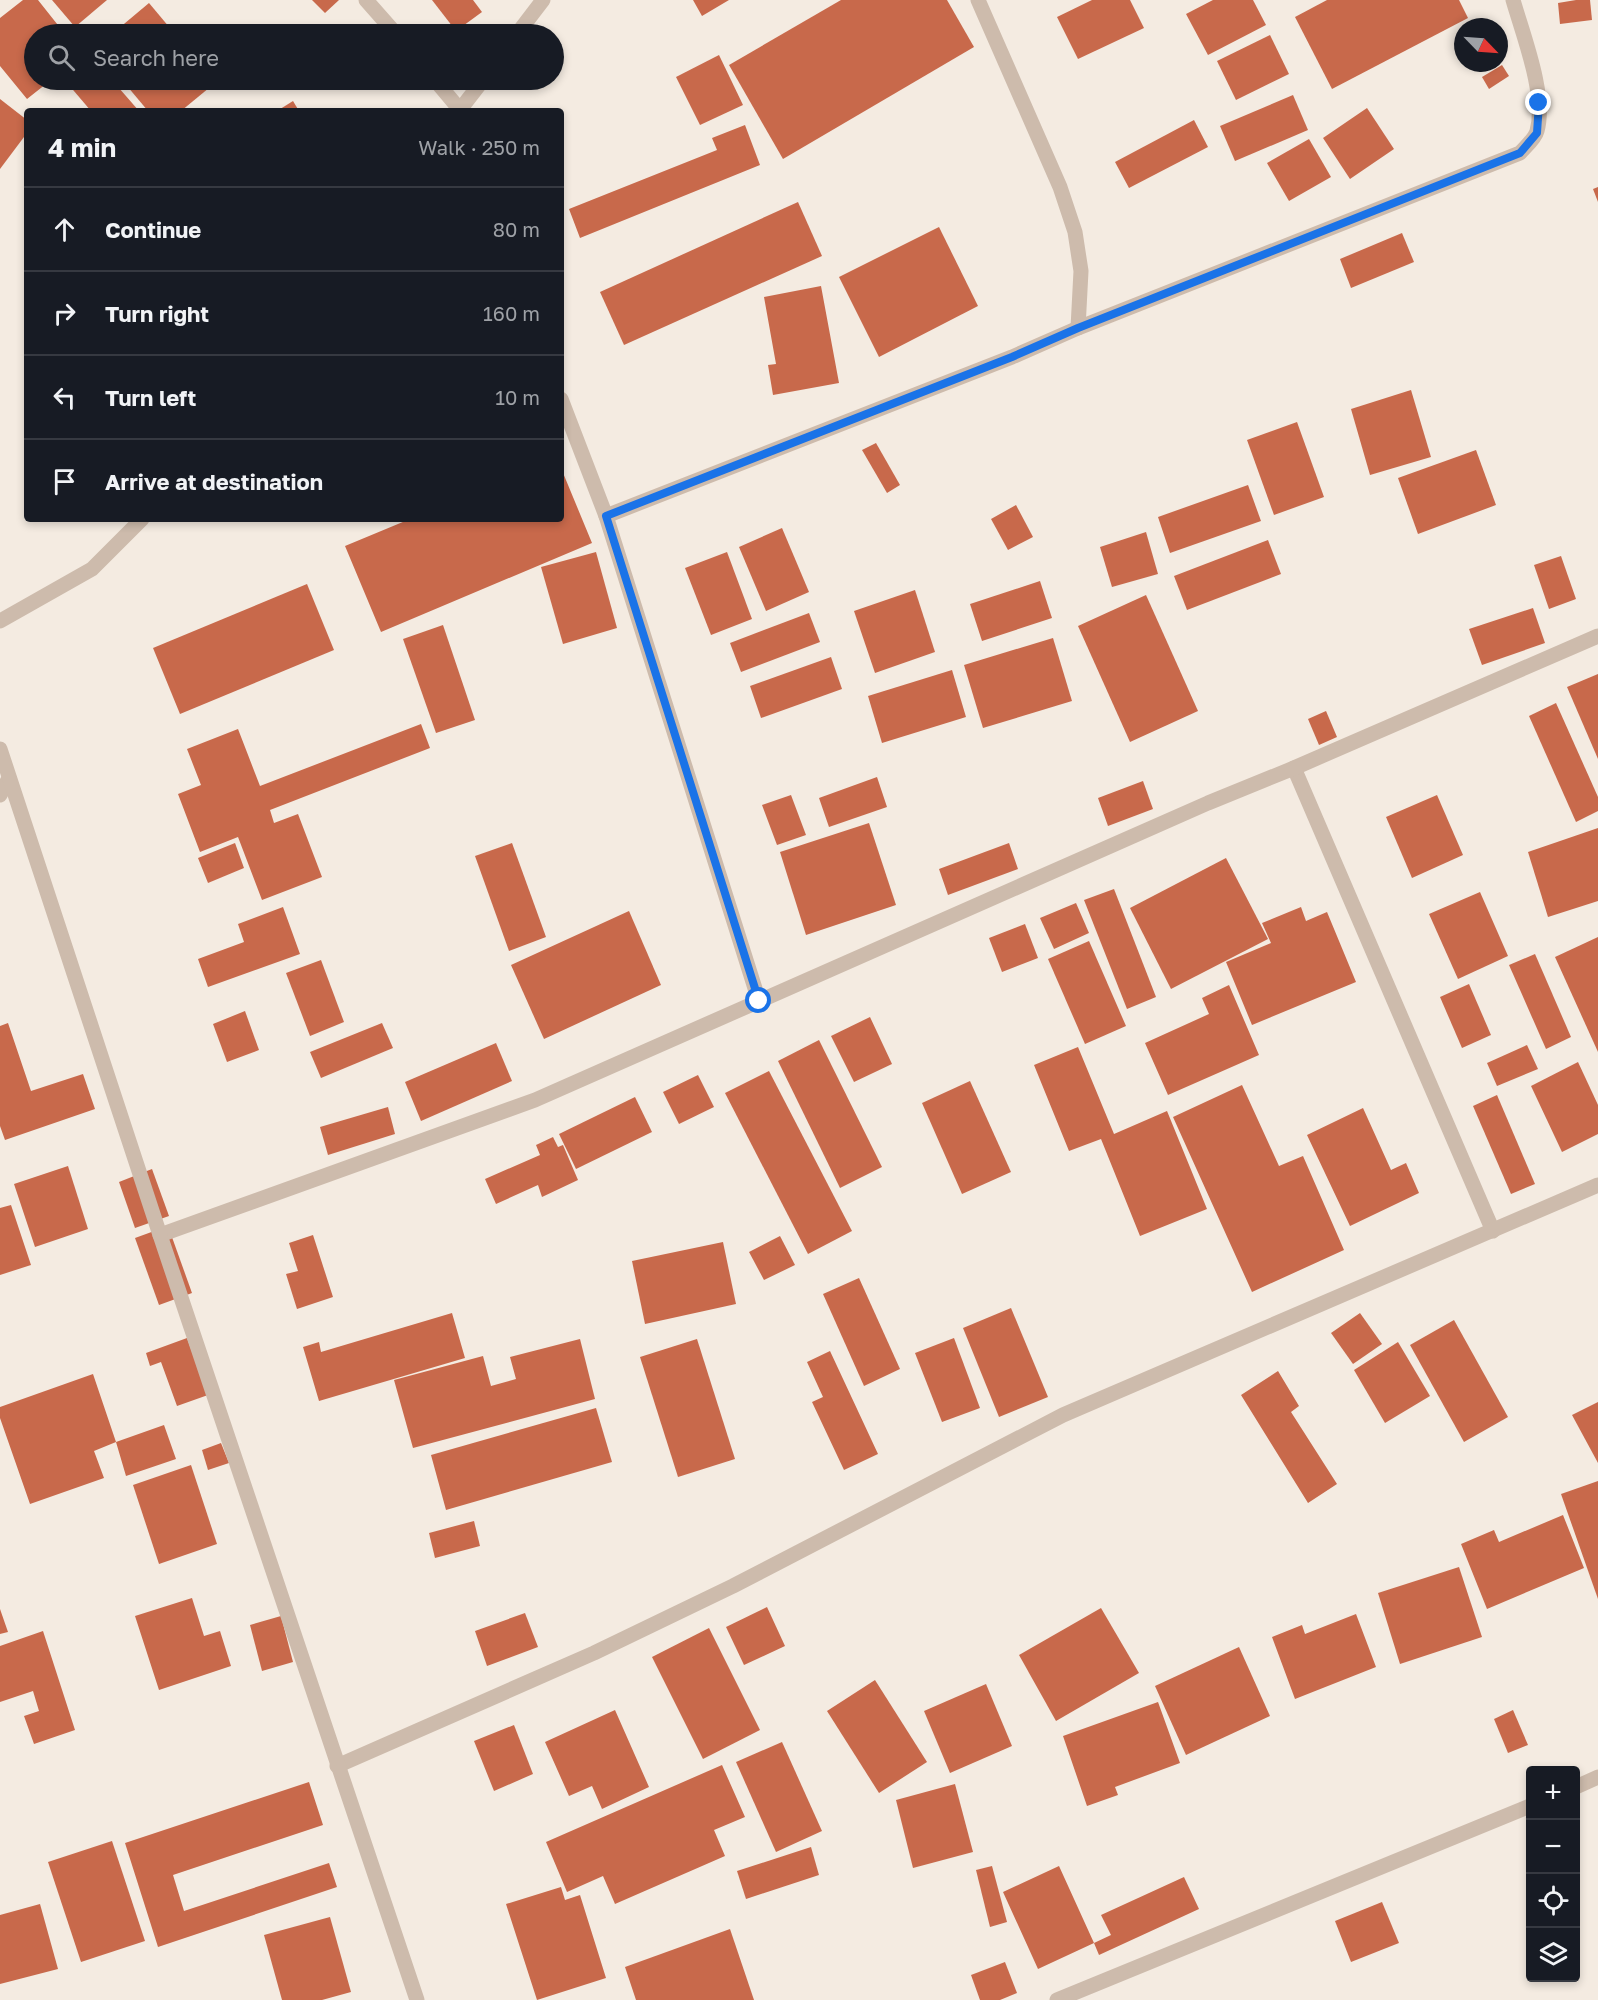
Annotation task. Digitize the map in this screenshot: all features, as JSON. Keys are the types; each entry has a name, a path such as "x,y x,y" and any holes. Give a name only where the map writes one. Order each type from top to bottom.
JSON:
{"street":[{"path":"366,0 387,24"},
{"path":"525,24 543,0"},
{"path":"978,0 1060,187 1075,232 1081,271 1078,328"},
{"path":"606,516 1012,357 1078,328 1520,153 1537,133 1539,103 1536,80 1513,0"},
{"path":"443,90 458,108"},
{"path":"462,108 475,90"},
{"path":"564,407 606,516 759,1001"},
{"path":"0,621 92,569 139,522"},
{"path":"160,1235 535,1100 1208,803 1598,636"},
{"path":"0,749 160,1235 417,2000"},
{"path":"1294,768 1493,1231"},
{"path":"0,795 9,778"},
{"path":"337,1766 594,1653 723,1592 1063,1415 1598,1185"},
{"path":"1580,1785 1598,1777"},
{"path":"1057,2000 1092,1993 1526,1808"}],"building":[{"path":"23,0 38,0 57,24 24,24 24,90 38,90 27,99 0,66 0,18"},
{"path":"52,0 107,0 79,24 72,24"},
{"path":"312,0 339,0 325,13"},
{"path":"432,0 473,0 482,12 466,24 451,24"},
{"path":"693,0 729,0 702,16"},
{"path":"841,0 947,0 974,47 783,159 729,65"},
{"path":"1092,0 1130,0 1144,28 1078,59 1057,17"},
{"path":"1213,0 1253,0 1266,25 1208,55 1186,14"},
{"path":"1327,0 1459,0 1468,18 1454,18 1454,25 1332,89 1295,17"},
{"path":"1590,0 1592,20 1560,24 1558,3"},
{"path":"149,3 167,24 124,24"},
{"path":"1270,35 1289,74 1236,100 1217,61"},
{"path":"719,55 743,105 700,125 676,77"},
{"path":"1490,72 1506,72 1509,76 1489,89 1482,77"},
{"path":"73,90 121,90 136,108 88,108"},
{"path":"130,90 206,90 185,108 145,108"},
{"path":"1293,95 1308,130 1235,161 1220,126"},
{"path":"0,99 24,118 24,137 0,169"},
{"path":"293,101 297,108 282,108"},
{"path":"1367,108 1394,149 1350,179 1323,138"},
{"path":"1194,120 1208,147 1129,188 1115,162"},
{"path":"745,125 760,165 580,238 569,209 717,150 712,138"},
{"path":"1309,139 1331,177 1289,201 1267,163"},
{"path":"1598,187 1598,202 1593,189"},
{"path":"798,202 822,256 624,345 600,292"},
{"path":"939,227 978,306 879,357 839,277"},
{"path":"1402,233 1414,262 1351,288 1340,259"},
{"path":"821,286 839,383 773,395 768,365 776,364 764,297"},
{"path":"1411,390 1431,457 1370,475 1351,409"},
{"path":"1297,422 1324,497 1274,515 1247,440"},
{"path":"876,443 900,485 887,493 862,450"},
{"path":"1476,450 1496,505 1418,534 1398,478"},
{"path":"564,475 592,543 381,632 345,546 403,522 564,522"},
{"path":"1248,485 1261,521 1170,553 1158,517"},
{"path":"1016,505 1033,537 1008,550 991,519"},
{"path":"782,528 809,592 766,611 739,547"},
{"path":"1146,532 1158,574 1112,587 1100,547"},
{"path":"1268,540 1281,574 1187,610 1174,576"},
{"path":"596,552 617,628 563,644 541,567"},
{"path":"727,552 752,619 711,635 685,568"},
{"path":"1561,556 1576,599 1549,609 1534,565"},
{"path":"1040,581 1052,618 982,641 970,604"},
{"path":"307,584 334,650 180,714 153,648"},
{"path":"915,590 935,652 875,673 854,611"},
{"path":"1146,595 1198,711 1130,742 1078,626"},
{"path":"1533,608 1545,643 1482,665 1469,629"},
{"path":"809,613 820,642 741,672 730,643"},
{"path":"443,625 475,720 436,733 403,639"},
{"path":"1053,638 1072,701 983,728 964,665"},
{"path":"831,657 842,689 761,718 750,686"},
{"path":"952,670 966,717 882,743 868,696"},
{"path":"1598,674 1598,759 1567,687"},
{"path":"1556,703 1598,797 1598,811 1576,822 1529,716"},
{"path":"1326,711 1337,737 1319,745 1308,719"},
{"path":"421,724 430,748 270,810 274,823 298,814 322,877 262,900 238,837 200,852 178,794 201,785 187,749 238,729 260,786"},
{"path":"877,777 887,807 829,827 819,798"},
{"path":"1143,781 1153,809 1108,826 1098,798"},
{"path":"791,795 806,835 777,845 762,805"},
{"path":"1437,795 1463,855 1412,878 1386,817"},
{"path":"869,823 896,905 806,935 780,852"},
{"path":"1598,828 1598,901 1548,917 1528,852"},
{"path":"235,843 244,868 208,883 198,858"},
{"path":"512,843 546,937 509,951 475,856"},
{"path":"1009,843 1018,869 948,895 939,869"},
{"path":"1226,858 1268,939 1171,989 1130,908"},
{"path":"1114,889 1156,997 1127,1009 1084,900"},
{"path":"1480,892 1508,956 1458,979 1429,914"},
{"path":"1076,903 1089,933 1054,949 1040,918"},
{"path":"283,907 300,954 208,987 198,959 244,942 238,924"},
{"path":"1301,907 1306,921 1327,912 1356,982 1252,1025 1226,962 1271,943 1262,923"},
{"path":"629,911 661,985 544,1039 511,965"},
{"path":"1025,924 1038,958 1002,972 989,938"},
{"path":"1598,937 1598,1052 1555,957"},
{"path":"1089,941 1126,1026 1085,1044 1048,959"},
{"path":"1535,954 1571,1037 1546,1049 1509,965"},
{"path":"321,960 344,1022 310,1036 286,973"},
{"path":"1469,984 1491,1035 1462,1048 1440,997"},
{"path":"1229,985 1259,1055 1168,1095 1145,1043 1209,1014 1202,998"},
{"path":"245,1011 259,1050 227,1062 213,1024"},
{"path":"870,1017 892,1064 854,1082 831,1036"},
{"path":"8,1023 31,1091 83,1074 95,1109 5,1140 0,1126 0,1026"},
{"path":"382,1023 393,1048 321,1078 310,1052"},
{"path":"819,1040 882,1167 840,1188 778,1061"},
{"path":"496,1043 512,1081 421,1121 405,1082"},
{"path":"1527,1045 1538,1069 1497,1086 1487,1063"},
{"path":"1078,1047 1114,1134 1167,1111 1207,1209 1140,1236 1101,1139 1069,1151 1034,1065"},
{"path":"1578,1062 1598,1105 1598,1134 1562,1152 1531,1086"},
{"path":"769,1071 852,1231 808,1254 725,1093"},
{"path":"698,1075 714,1107 679,1124 663,1092"},
{"path":"970,1081 1011,1172 962,1194 922,1103"},
{"path":"1242,1085 1279,1166 1303,1156 1344,1250 1252,1292 1173,1117"},
{"path":"1497,1095 1535,1184 1511,1194 1473,1106"},
{"path":"635,1097 652,1132 576,1169 559,1134"},
{"path":"388,1107 395,1134 328,1155 320,1127"},
{"path":"1363,1108 1391,1170 1406,1163 1419,1193 1350,1226 1307,1135"},
{"path":"553,1137 558,1147 563,1145 578,1180 542,1197 538,1185 496,1204 485,1179 540,1155 536,1145"},
{"path":"68,1166 88,1229 35,1247 14,1184"},
{"path":"152,1169 169,1216 135,1228 119,1182"},
{"path":"11,1205 31,1265 0,1275 0,1208"},
{"path":"168,1226 192,1293 159,1305 135,1238"},
{"path":"313,1235 333,1297 297,1309 286,1274 298,1271 289,1243"},
{"path":"780,1236 795,1265 764,1280 749,1252"},
{"path":"723,1242 736,1304 645,1324 632,1261"},
{"path":"859,1278 900,1369 864,1386 823,1294"},
{"path":"1011,1308 1048,1397 999,1417 963,1328"},
{"path":"452,1313 465,1358 319,1401 303,1347 319,1342 321,1352"},
{"path":"1360,1313 1382,1344 1353,1364 1331,1333"},
{"path":"1454,1320 1508,1417 1464,1442 1410,1345"},
{"path":"187,1338 208,1395 177,1406 161,1362 150,1366 146,1353"},
{"path":"954,1338 980,1408 942,1422 915,1353"},
{"path":"580,1339 595,1399 413,1448 394,1380 483,1356 491,1386 516,1379 510,1357"},
{"path":"697,1339 735,1459 678,1477 640,1357"},
{"path":"1398,1342 1430,1396 1385,1423 1354,1370"},
{"path":"830,1351 878,1454 844,1470 812,1402 823,1397 807,1362"},
{"path":"1278,1371 1299,1406 1291,1412 1337,1484 1308,1503 1241,1395"},
{"path":"93,1374 116,1442 94,1451 104,1478 30,1504 0,1418 0,1407"},
{"path":"1598,1402 1598,1463 1572,1415"},
{"path":"596,1408 612,1462 446,1510 431,1455"},
{"path":"164,1425 176,1459 126,1476 116,1442"},
{"path":"221,1443 229,1463 208,1470 202,1450"},
{"path":"191,1465 217,1544 159,1564 133,1485"},
{"path":"1598,1481 1598,1599 1561,1494"},
{"path":"1563,1515 1584,1568 1487,1609 1461,1544 1494,1530 1499,1542"},
{"path":"474,1521 480,1546 435,1558 429,1533"},
{"path":"1459,1567 1482,1637 1400,1664 1378,1593"},
{"path":"192,1598 204,1636 220,1631 231,1666 159,1690 135,1616"},
{"path":"767,1607 785,1646 744,1665 726,1627"},
{"path":"1101,1608 1139,1673 1056,1721 1019,1655"},
{"path":"0,1609 8,1632 0,1634"},
{"path":"525,1613 538,1647 487,1666 475,1631"},
{"path":"1356,1614 1376,1667 1295,1699 1272,1637 1302,1625 1305,1634"},
{"path":"281,1616 293,1662 262,1671 250,1625"},
{"path":"709,1628 760,1730 703,1759 652,1657"},
{"path":"43,1631 75,1730 34,1744 24,1716 39,1711 33,1691 0,1702 0,1646"},
{"path":"1239,1647 1270,1716 1186,1755 1155,1686"},
{"path":"875,1680 927,1762 879,1793 827,1711"},
{"path":"986,1684 1012,1746 950,1773 924,1711"},
{"path":"1158,1702 1180,1763 1115,1787 1118,1795 1087,1806 1063,1736"},
{"path":"615,1710 649,1787 602,1809 592,1786 569,1796 545,1742"},
{"path":"1513,1710 1528,1745 1508,1753 1494,1719"},
{"path":"514,1725 533,1774 494,1791 474,1741"},
{"path":"782,1742 822,1831 776,1852 736,1762"},
{"path":"722,1765 745,1817 714,1830 725,1856 615,1904 603,1876 567,1892 546,1842"},
{"path":"309,1782 323,1825 173,1875 184,1911 329,1863 337,1887 158,1947 125,1843"},
{"path":"955,1784 973,1852 913,1868 896,1800"},
{"path":"112,1841 145,1941 81,1962 48,1862"},
{"path":"811,1847 819,1875 746,1899 737,1871"},
{"path":"992,1866 1007,1922 990,1927 976,1870"},
{"path":"1059,1866 1094,1943 1038,1969 1003,1892"},
{"path":"1184,1877 1199,1909 1099,1955 1094,1943 1111,1935 1101,1915"},
{"path":"561,1887 565,1900 580,1895 606,1978 537,2000 506,1904"},
{"path":"1382,1902 1399,1943 1351,1962 1335,1921"},
{"path":"40,1904 58,1969 0,1984 0,1915"},
{"path":"330,1917 351,1992 322,2000 282,2000 264,1935"},
{"path":"730,1929 754,2000 636,2000 625,1967"},
{"path":"1005,1962 1017,1993 1000,2000 980,2000 971,1975"}],"route":[{"path":"759,1001 606,516 1012,357 1078,328 1520,153 1537,133 1539,103"}]}
